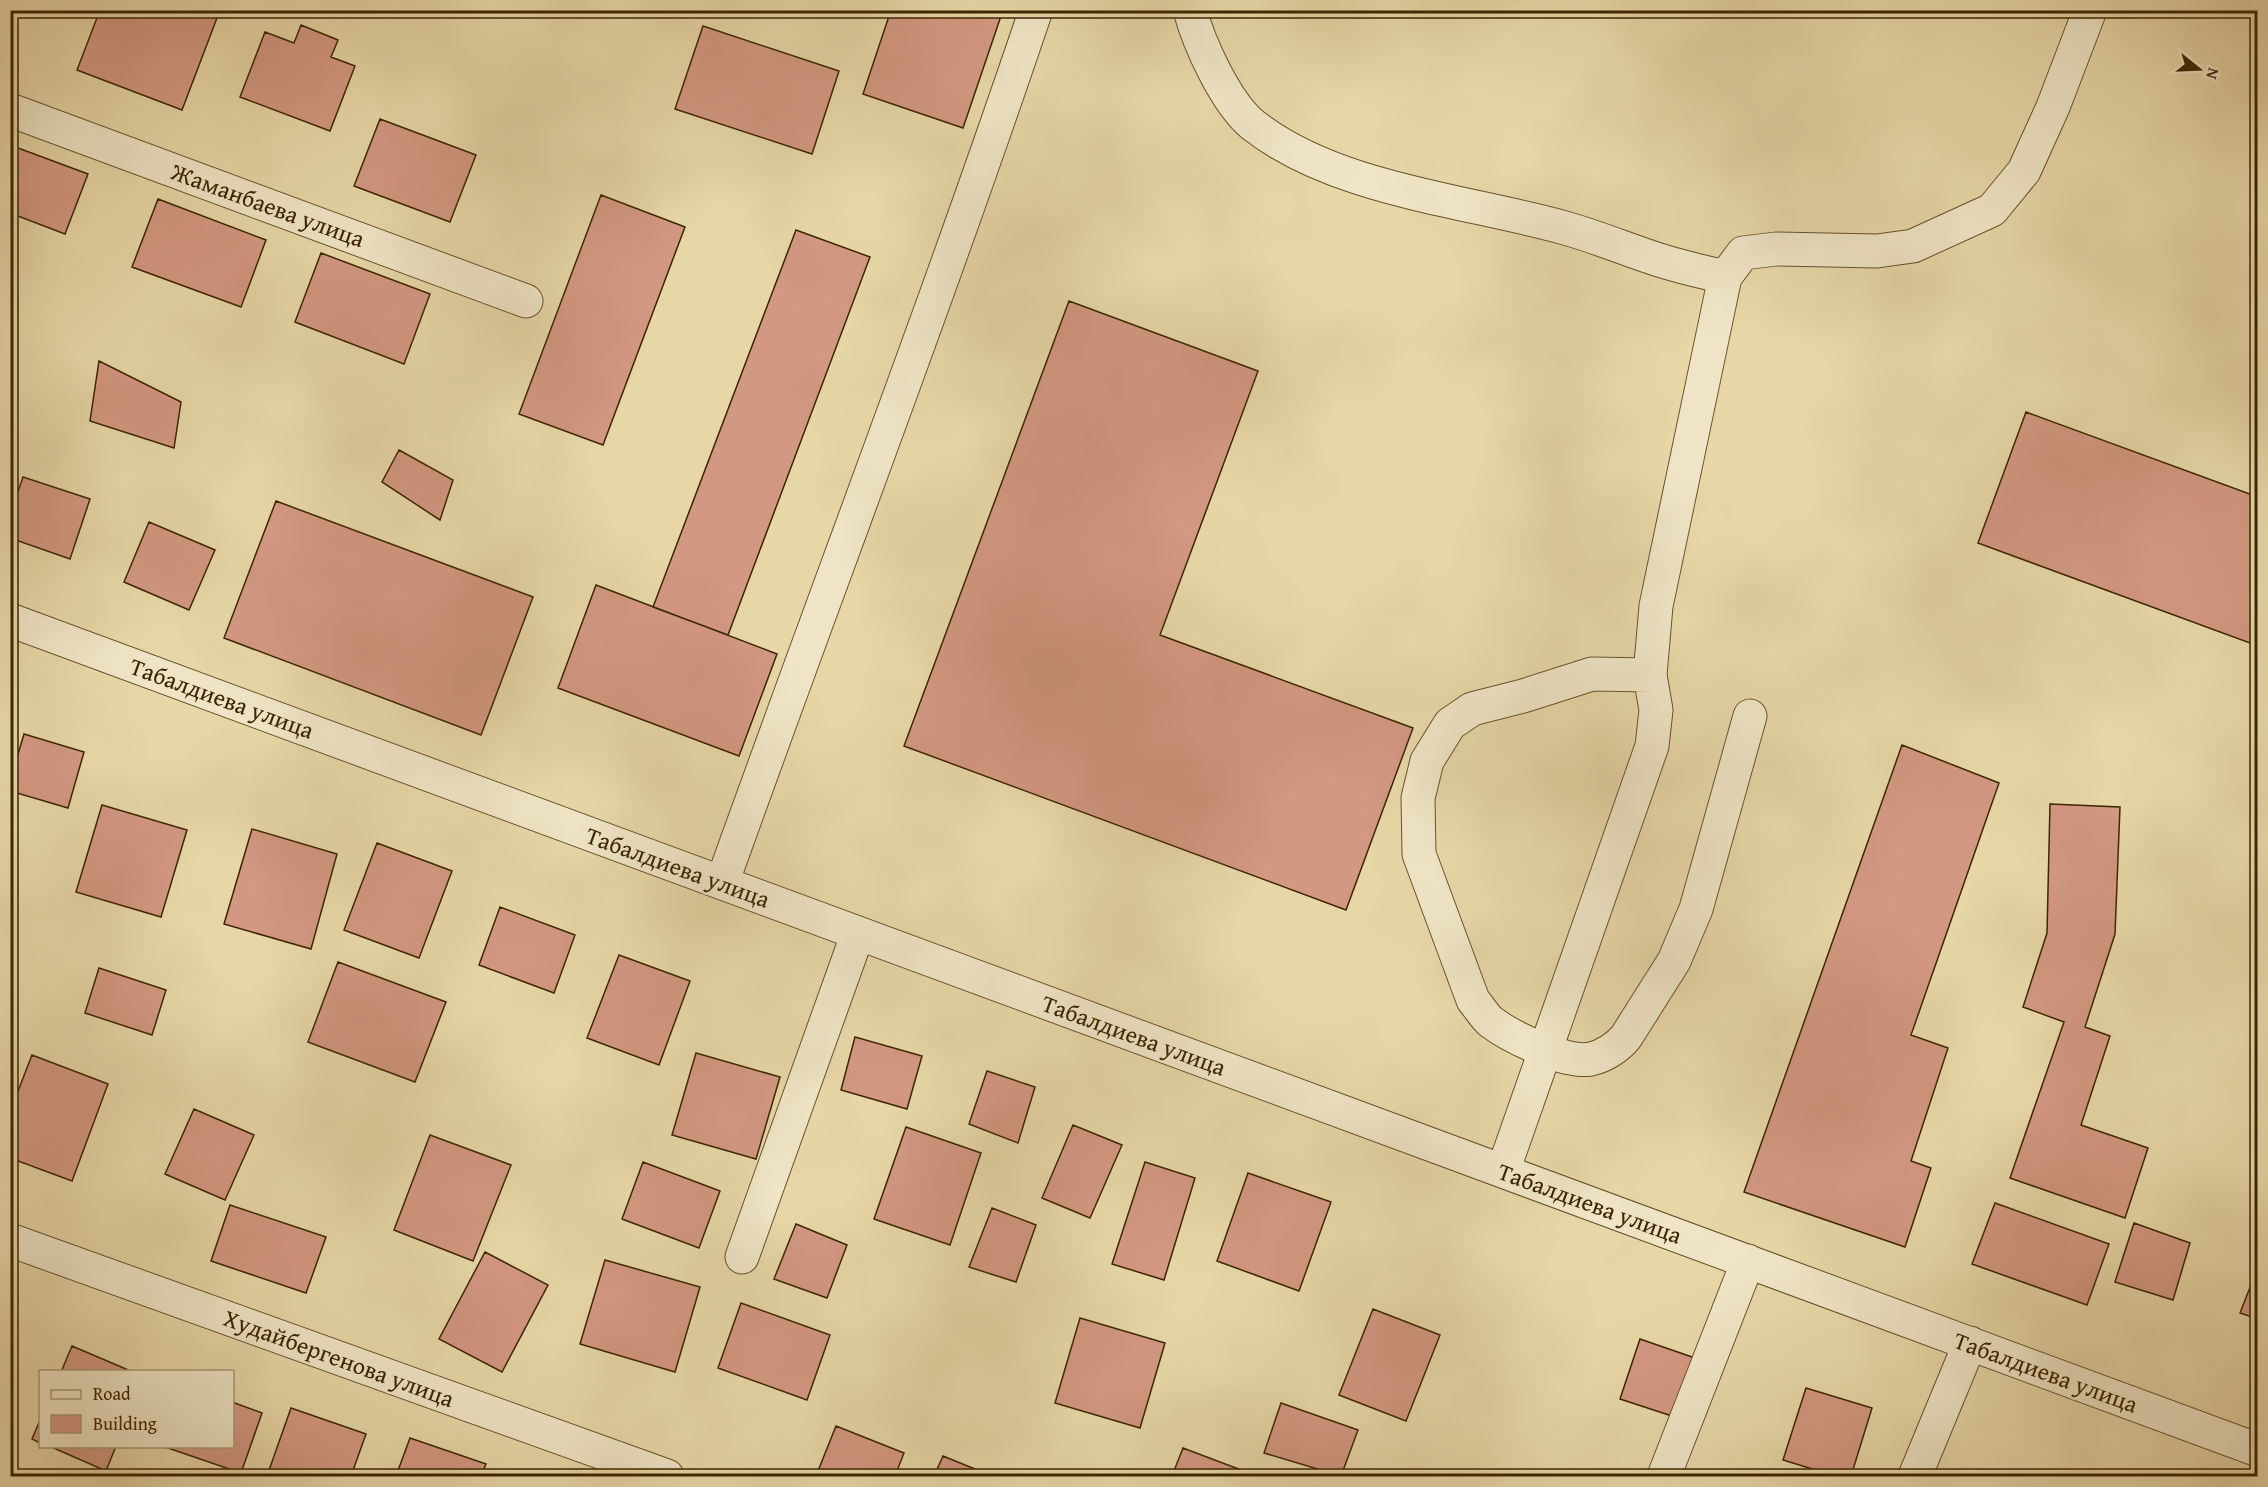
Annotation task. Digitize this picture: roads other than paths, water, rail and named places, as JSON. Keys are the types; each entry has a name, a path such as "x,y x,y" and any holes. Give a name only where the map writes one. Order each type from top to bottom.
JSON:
{"street":[{"path":"722,883 820,608 970,206 1036,10"},
{"path":"1190,10 1214,69 1231,99 1251,123 1281,144 1326,166 1420,193 1565,228 1660,260 1725,277"},
{"path":"1503,1171 1652,746 1656,710 1650,675 1656,606 1671,525 1725,277 1743,253 1776,249 1877,251 1913,246 1992,210 2024,171 2053,107 2090,10"},
{"name":"Жаманбаева улица","path":"10,110 526,301"},
{"name":"Табалдиева улица","path":"11,621 2258,1450"},
{"path":"1650,675 1592,674 1523,696 1472,709 1450,724 1427,761 1418,798 1419,854 1473,1000 1489,1020 1514,1037 1568,1058 1590,1059 1619,1046 1674,962 1696,909 1750,716"},
{"path":"742,1257 858,933"},
{"name":"Худайбергенова улица","path":"10,1240 667,1476"},
{"path":"1664,1476 1748,1261"},
{"path":"1916,1476 1970,1343"}]}
